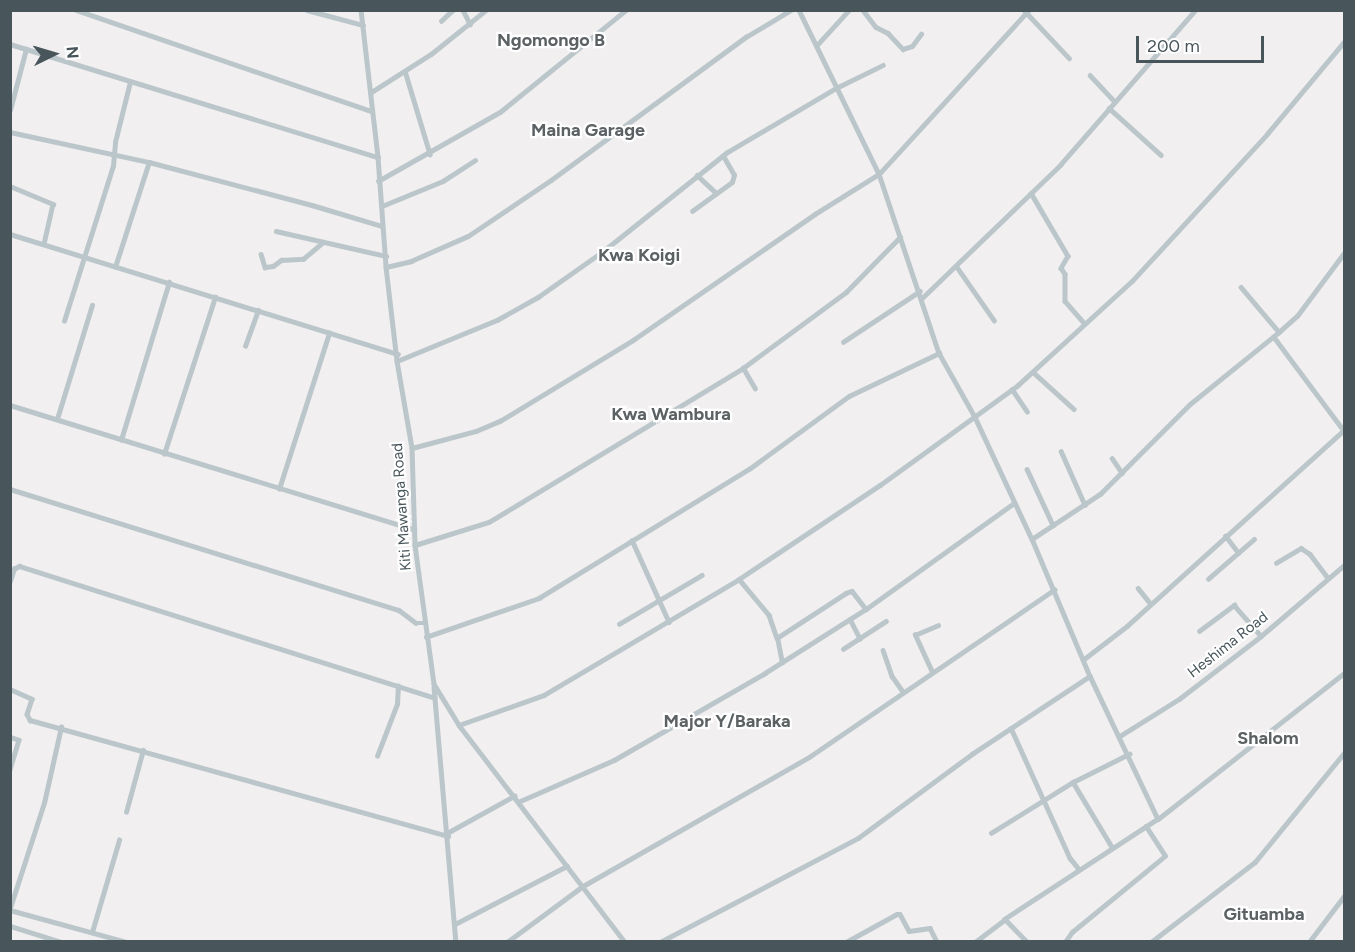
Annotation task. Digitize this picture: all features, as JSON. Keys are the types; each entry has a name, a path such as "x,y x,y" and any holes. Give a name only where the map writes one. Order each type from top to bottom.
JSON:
{"street":[{"path":"76,10 371,111"},
{"path":"100,17 102,10"},
{"path":"307,10 363,25"},
{"name":"Kiti Mawanga Road","path":"361,10 378,157 386,267 398,354 397,361 412,448 415,545 434,684 459,725 625,942"},
{"path":"441,21 453,10"},
{"path":"463,10 470,24"},
{"path":"370,93 405,71 486,10"},
{"path":"378,181 430,154 500,112 626,10"},
{"path":"386,267 411,261 468,236 561,173 746,37 791,10"},
{"path":"799,10 879,174 939,353 975,417 1032,538 1090,676 1158,819"},
{"path":"817,45 849,10"},
{"path":"863,10 876,27 888,33 903,49 912,46 921,34"},
{"path":"922,298 957,267 1031,193 1195,10"},
{"path":"412,448 476,431 500,421 633,340 815,214 879,174 1026,11 1069,58"},
{"path":"459,725 544,695 669,622 822,525 1012,389 1132,281 1267,134 1344,42"},
{"path":"10,44 378,157"},
{"path":"10,111 26,49"},
{"path":"397,361 497,320 538,297 602,252 723,156 836,88 883,65"},
{"path":"405,71 430,154"},
{"path":"1090,75 1114,101"},
{"path":"64,321 112,166 130,82"},
{"path":"1109,108 1161,155"},
{"path":"10,132 149,162 382,226"},
{"path":"692,211 715,192 729,185 734,178 723,156"},
{"path":"382,206 443,182 475,160"},
{"path":"115,267 149,162"},
{"path":"697,175 715,192"},
{"path":"10,186 53,204 54,209 44,244"},
{"path":"1031,193 1068,256 1061,268 1065,274 1065,301 1085,324"},
{"path":"276,231 386,256"},
{"path":"10,234 398,354"},
{"path":"415,545 489,522 743,368 846,292 900,237"},
{"path":"261,254 265,267 273,266 282,260 303,259 324,242"},
{"path":"1032,538 1085,505 1122,473 1190,404 1280,332 1297,316 1344,253"},
{"path":"957,267 994,320"},
{"path":"121,440 170,282"},
{"path":"1241,287 1280,332"},
{"path":"843,342 920,291"},
{"path":"164,454 215,297"},
{"path":"57,420 92,305"},
{"path":"245,346 258,310"},
{"path":"279,489 329,333"},
{"path":"1084,659 1127,626 1344,431 1274,337"},
{"path":"426,637 539,598 748,469 849,396 939,353"},
{"path":"743,368 755,389"},
{"path":"1033,372 1074,409"},
{"path":"1012,389 1027,411"},
{"path":"10,405 414,529"},
{"path":"1061,451 1085,505"},
{"path":"1112,458 1122,473"},
{"path":"1027,469 1053,525"},
{"path":"10,489 399,610 416,623 425,624"},
{"path":"518,802 614,760 782,663 866,609 1014,503"},
{"path":"1225,537 1238,553"},
{"path":"632,540 669,622"},
{"path":"1208,579 1254,540"},
{"path":"1276,563 1301,548 1310,554 1328,578"},
{"name":"Heshima Road","path":"1120,736 1179,699 1261,636 1344,565"},
{"path":"10,581 18,567 435,698"},
{"path":"619,624 660,602 702,575"},
{"path":"739,579 769,615 782,663"},
{"path":"1138,588 1150,603"},
{"path":"507,942 583,886 809,757 1054,590"},
{"path":"777,638 848,592 852,591 866,609"},
{"path":"1199,631 1234,605 1261,636"},
{"path":"850,618 860,639"},
{"path":"843,649 886,621"},
{"path":"932,672 915,635 938,625"},
{"path":"884,650 892,676 903,692"},
{"path":"975,942 1079,869 1158,819 1344,673"},
{"path":"660,942 858,838 1011,728 1090,676"},
{"path":"434,684 456,942"},
{"path":"377,756 397,704 398,686"},
{"path":"10,689 32,699 27,714 30,720 143,750 262,786 447,835 514,796"},
{"path":"61,727 44,802 10,909 127,942"},
{"path":"1011,728 1070,858 1079,869"},
{"path":"10,737 20,740 10,770"},
{"path":"126,812 143,750"},
{"path":"1151,942 1255,862 1344,753"},
{"path":"991,833 1073,782 1129,754"},
{"path":"1073,782 1112,847"},
{"path":"1065,942 1072,932 1165,856 1146,826"},
{"path":"92,932 119,840"},
{"path":"455,924 567,866"},
{"path":"1309,942 1344,896"},
{"path":"846,942 900,914 909,931 930,928 937,942"},
{"path":"1005,919 1027,942"},
{"path":"10,926 61,942"}],"district":[{"name":"Ngomongo B","path":"551,40"},
{"name":"Maina Garage","path":"588,130"},
{"name":"Kwa Koigi","path":"639,255"},
{"name":"Kwa Wambura","path":"671,414"},
{"name":"Major Y/Baraka","path":"727,721"},
{"name":"Shalom","path":"1268,738"},
{"name":"Gituamba","path":"1264,914"}]}
